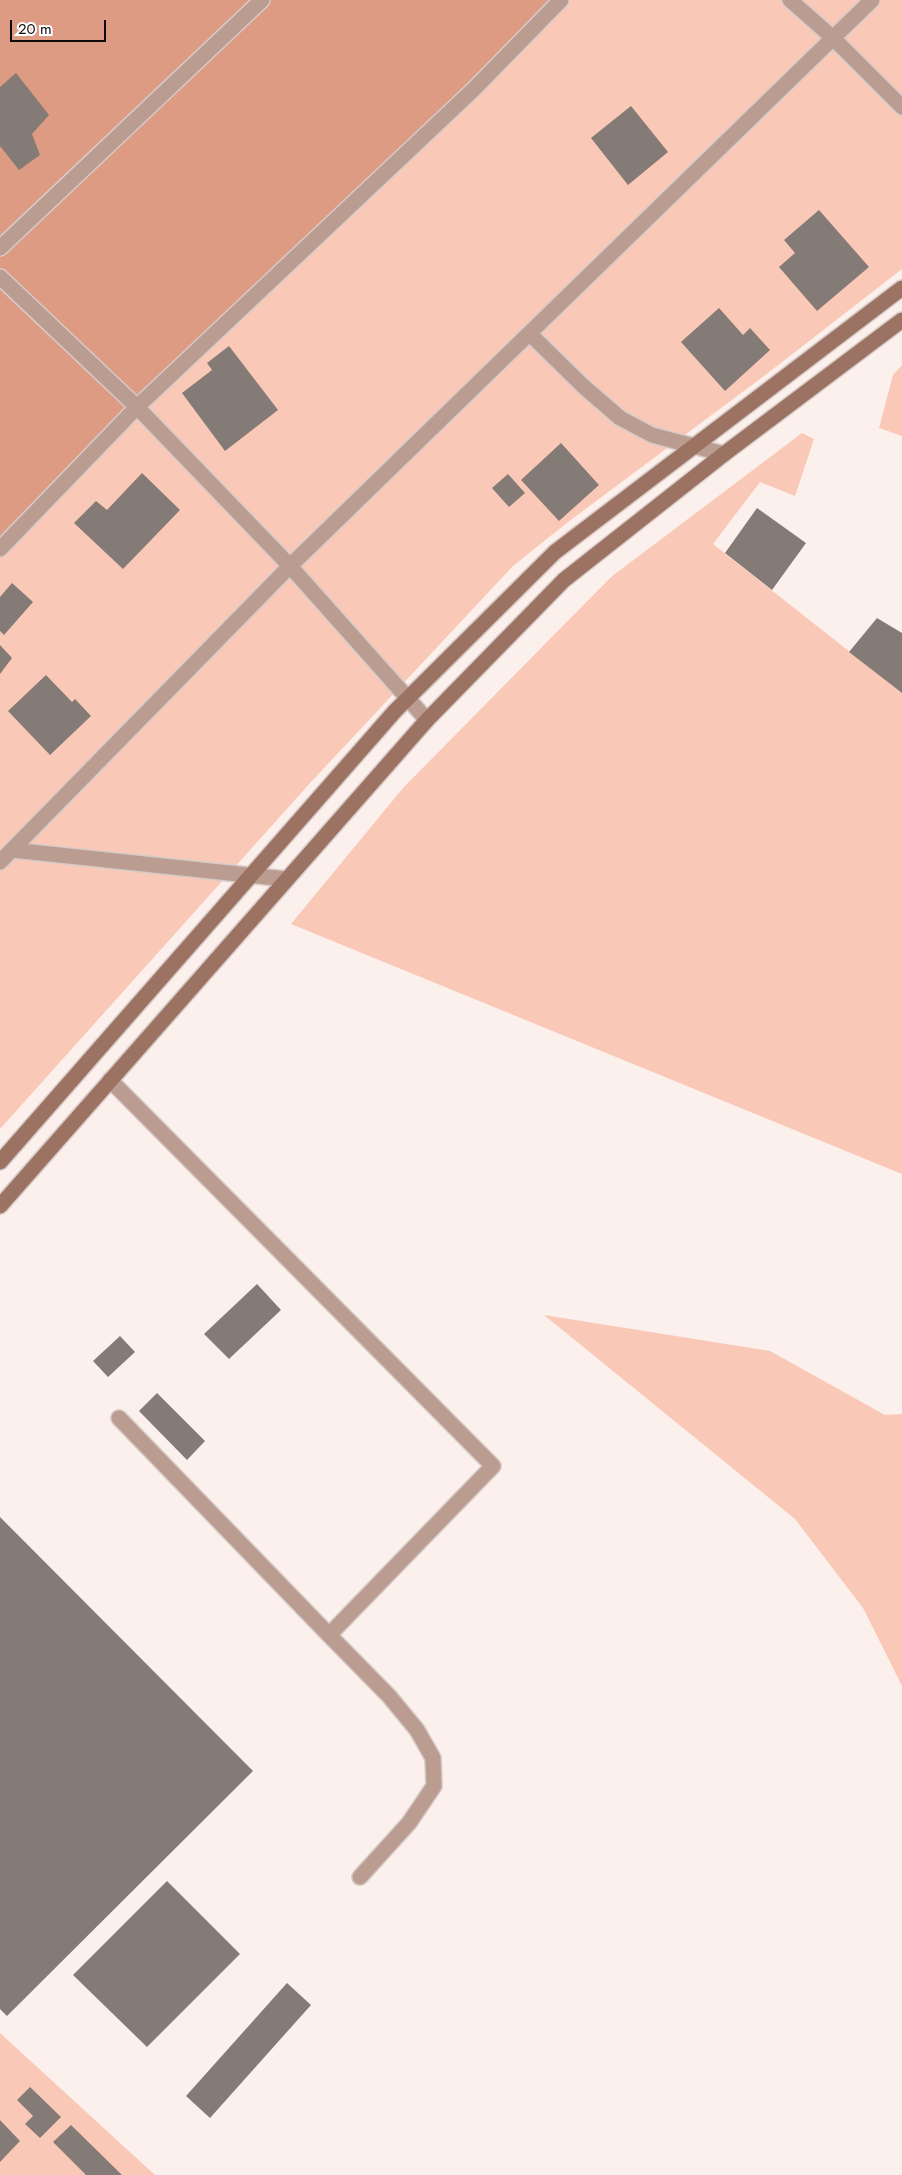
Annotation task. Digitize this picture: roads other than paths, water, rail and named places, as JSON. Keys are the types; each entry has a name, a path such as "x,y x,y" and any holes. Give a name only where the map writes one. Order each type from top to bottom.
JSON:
{"main road":[{"path":"0,1162 408,698 554,552 902,288"},
{"path":"0,1206 427,720 564,580 724,454 902,320"}],"street":[{"path":"0,248 262,0"},
{"path":"0,548 137,407 474,89 561,0"},
{"path":"790,0 833,38 902,107"},
{"path":"0,862 290,566 872,0"},
{"path":"0,277 137,407 290,566 427,720"},
{"path":"530,334 583,386 620,418 652,435 724,454"},
{"path":"12,850 286,880"},
{"path":"110,1080 493,1466 329,1635"},
{"path":"119,1418 389,1696 416,1730 433,1758 434,1786 409,1823 360,1877"}]}
